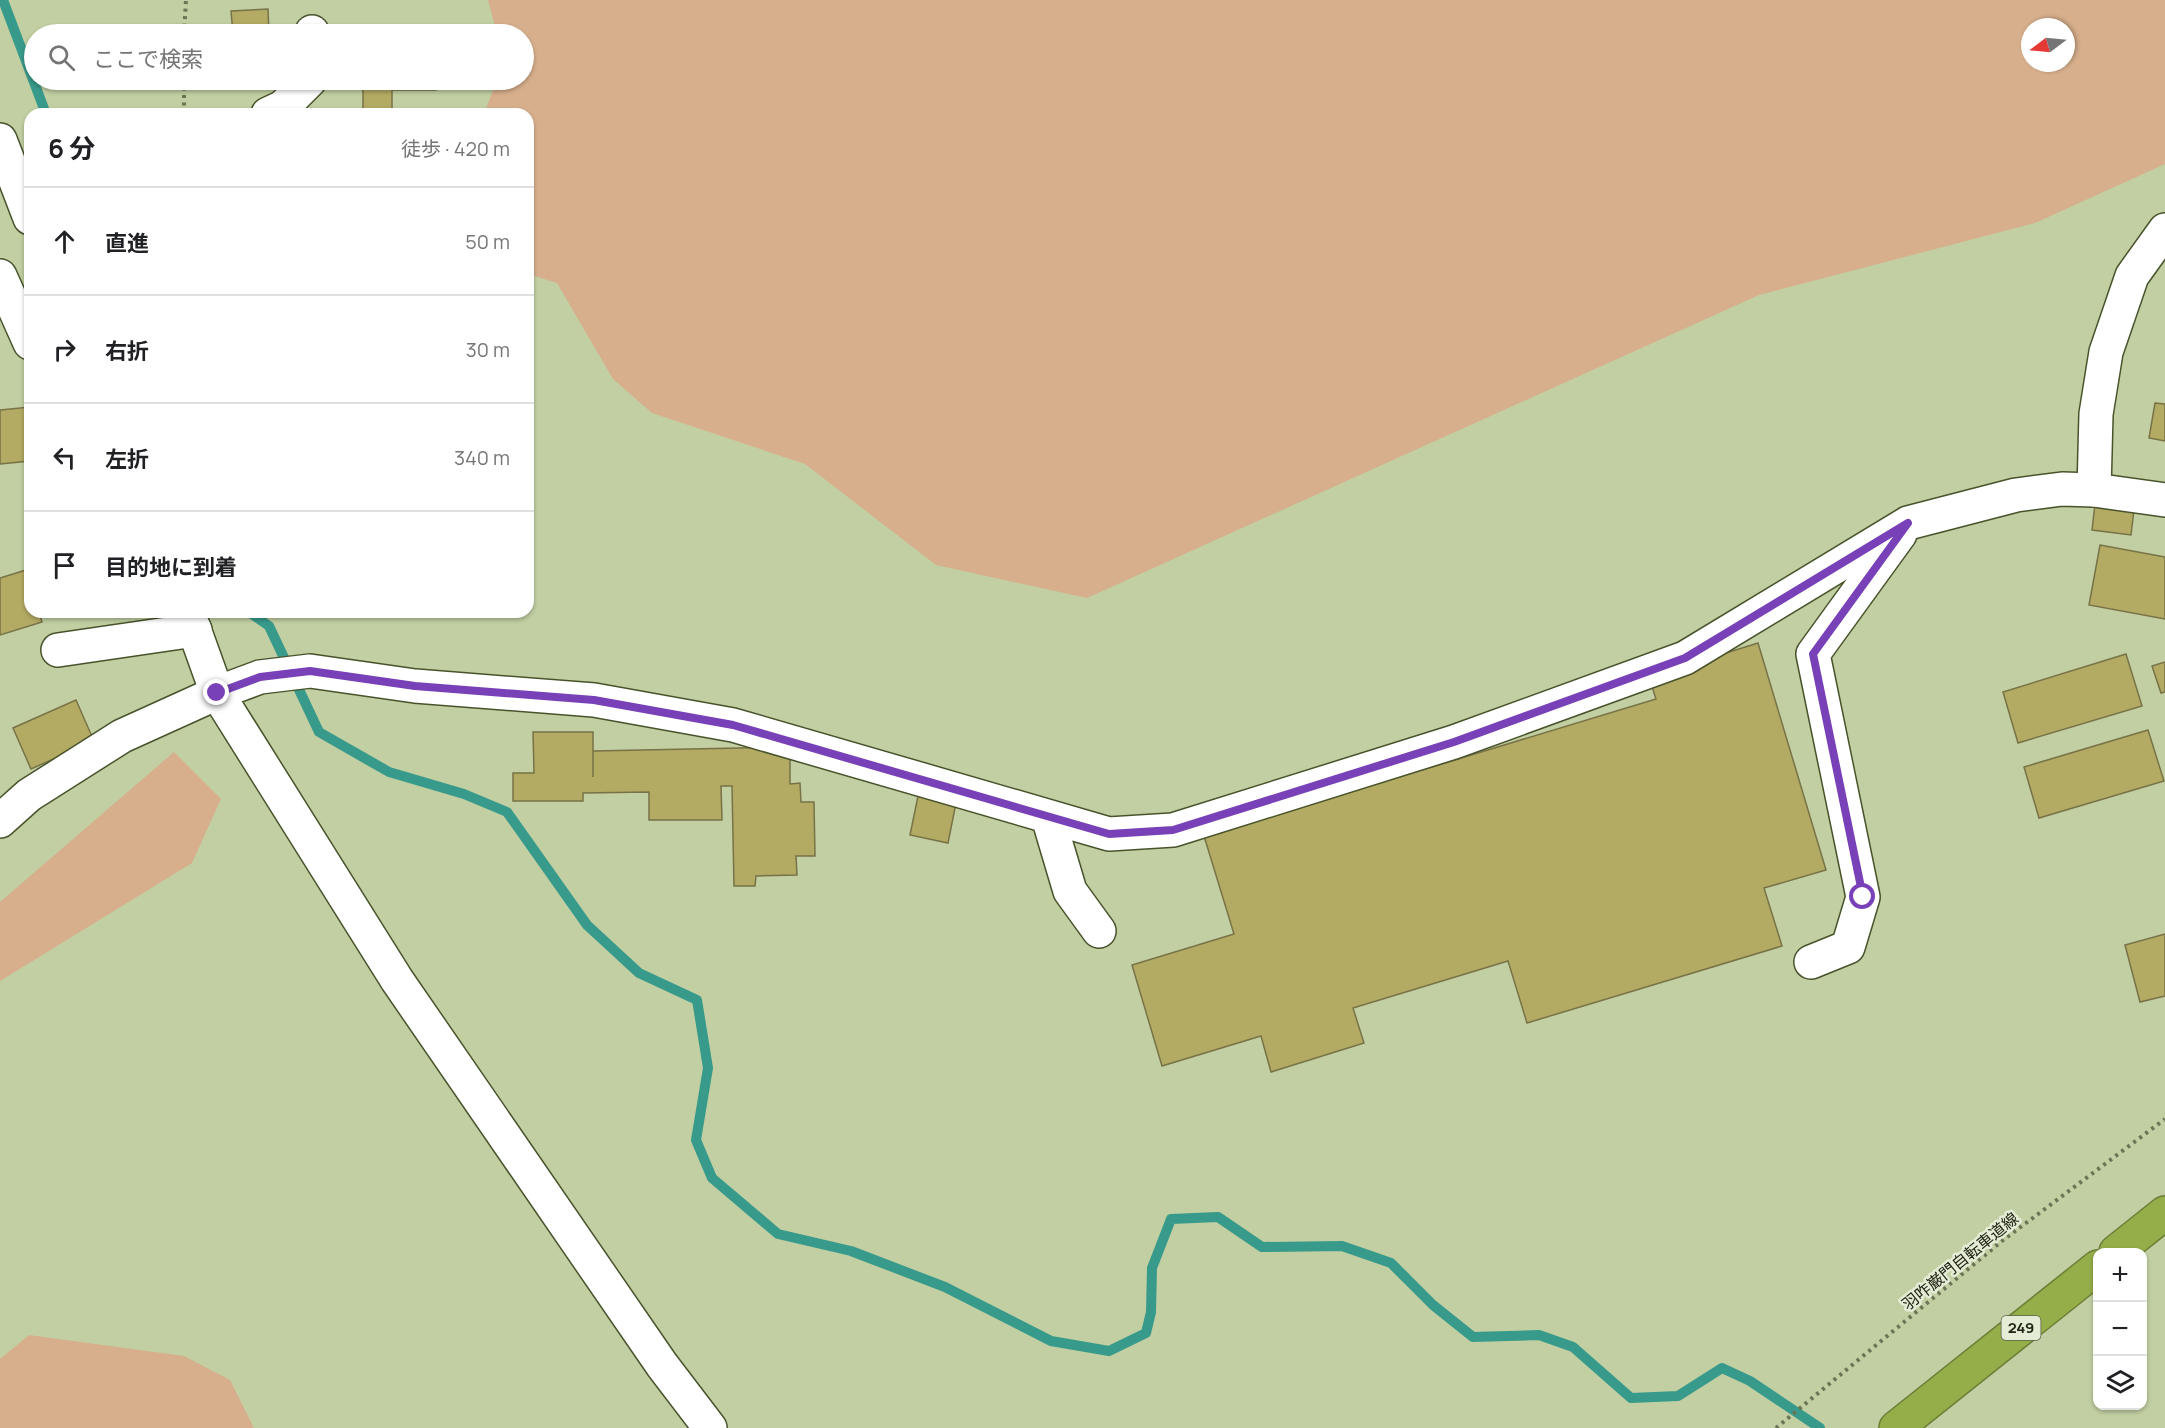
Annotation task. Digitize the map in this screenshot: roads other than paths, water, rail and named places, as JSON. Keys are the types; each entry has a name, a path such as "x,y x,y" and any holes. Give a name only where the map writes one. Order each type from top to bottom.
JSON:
{"highway":[{"path":"2121,1248 2165,1213"},
{"name":"249","path":"1896,1428 2093,1270"}],"street":[{"path":"281,108 299,90"},
{"path":"0,140 24,202"},
{"path":"2094,490 2096,414 2106,352 2132,276 2165,230"},
{"path":"0,276 24,330"},
{"path":"0,821 29,795 122,736 217,693 260,677 310,671 415,686 594,700 733,725 1109,834 1173,830 1454,742 1685,658 1908,523 2016,495 2062,489 2094,490 2165,500"},
{"path":"1810,962 1848,947 1863,897 1813,654 1908,523"},
{"path":"58,650 192,621 217,693 397,980 662,1365 710,1428"},
{"path":"1048,816 1071,891 1100,931"}],"waterway":[{"path":"3,0 24,56"},
{"path":"37,90 44,108"},
{"path":"258,618 269,626 319,732 389,772 464,794 507,812 587,925 639,973 697,1000 708,1068 696,1140 712,1178 778,1234 851,1251 945,1287 1051,1341 1109,1351 1146,1333 1151,1312 1152,1268 1171,1219 1218,1217 1262,1247 1342,1246 1391,1263 1433,1305 1473,1337 1539,1335 1573,1347 1631,1398 1678,1396 1722,1368 1750,1381 1820,1428"}]}
